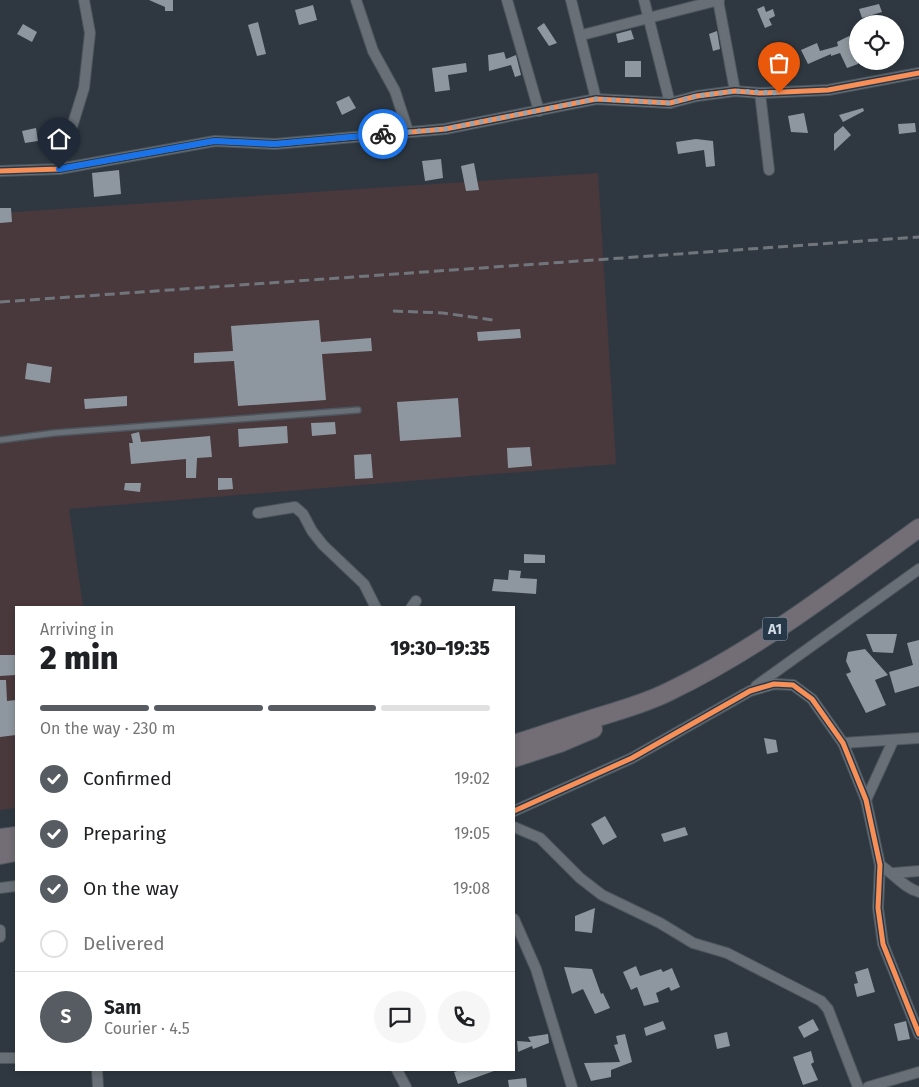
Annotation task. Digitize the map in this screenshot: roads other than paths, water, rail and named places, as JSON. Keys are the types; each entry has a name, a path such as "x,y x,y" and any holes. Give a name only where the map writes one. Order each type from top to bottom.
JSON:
{"highway":[{"name":"A1","path":"515,744 621,712 668,692 722,663 819,599 919,528"},
{"name":"A1","path":"515,758 592,730 621,712"},
{"path":"0,838 15,836"},
{"path":"0,855 15,852"}],"street":[{"path":"356,0 372,51 395,91 408,132"},
{"path":"507,0 539,111"},
{"path":"571,0 582,35 596,99"},
{"path":"644,0 670,103"},
{"path":"582,35 719,0 735,91"},
{"path":"59,169 84,88 90,22 81,1"},
{"path":"0,171 59,169 214,141 275,144 445,129 596,99 670,103 697,96 735,91 760,93 828,90 919,73"},
{"path":"760,93 769,170"},
{"path":"258,513 295,507 303,514 312,531 324,546 364,584 375,606"},
{"path":"515,811 632,758 750,691 919,569"},
{"path":"750,691 774,684 793,685 812,699 843,743 866,800 880,865 878,908 883,944 919,1034"},
{"path":"843,743 919,738"},
{"path":"866,800 893,741"},
{"path":"515,827 540,838 580,878 602,895 660,923 693,943 728,953 821,1001 828,1009 858,1087"},
{"path":"880,865 894,873 902,883 919,892"},
{"path":"894,873 919,871"},
{"path":"0,888 15,886"},
{"path":"515,921 536,969 572,1087"},
{"path":"0,930 0,937"},
{"path":"0,1058 15,1058"},
{"path":"97,1071 98,1087"},
{"path":"398,1071 406,1087"},
{"path":"868,1087 919,1072"}],"lane":[{"path":"0,440 54,433 358,410"}],"railway":[{"path":"0,302 919,237"},
{"path":"393,311 443,313 493,320"}]}
